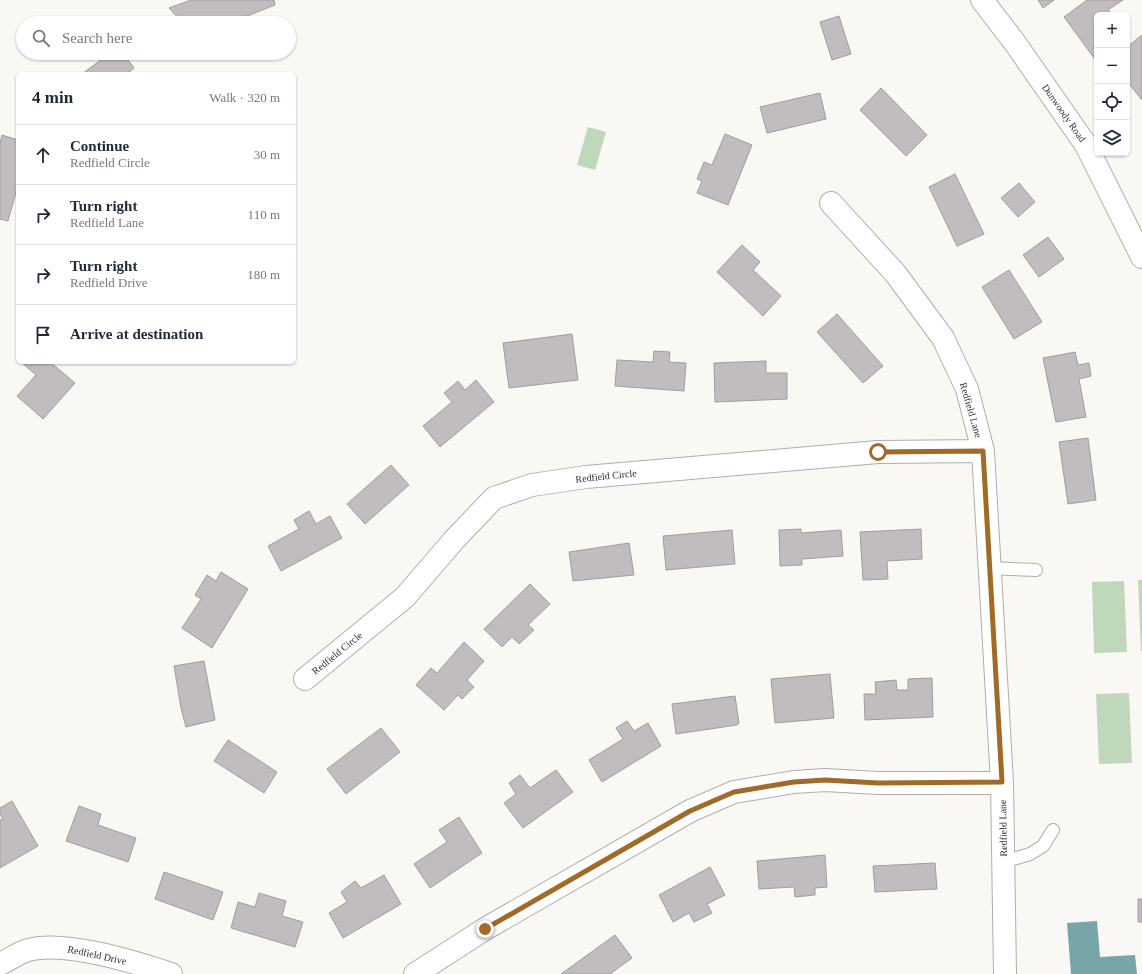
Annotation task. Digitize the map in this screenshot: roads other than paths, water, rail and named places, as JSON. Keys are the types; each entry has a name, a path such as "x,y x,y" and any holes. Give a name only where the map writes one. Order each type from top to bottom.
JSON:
{"street":[{"name":"Dunwoody Road","path":"982,0 1015,43 1086,145 1142,257"},
{"name":"Redfield Lane","path":"831,203 895,273 943,338 967,389 983,451 1002,782 1005,974"},
{"name":"Redfield Circle","path":"305,680 405,597 454,540 494,498 532,485 586,477 878,452 983,451"},
{"path":"415,974 485,929 690,811 734,792 794,782 825,780 878,783 1002,782"},
{"name":"Redfield Drive","path":"0,964 27,950 66,947 146,966 171,974"}],"lane":[{"path":"989,568 1036,570"},
{"path":"1003,862 1030,854 1043,846 1053,830"}],"water":[{"path":"1097,921 1100,957 1135,955 1137,974 1071,974 1067,923"}]}
